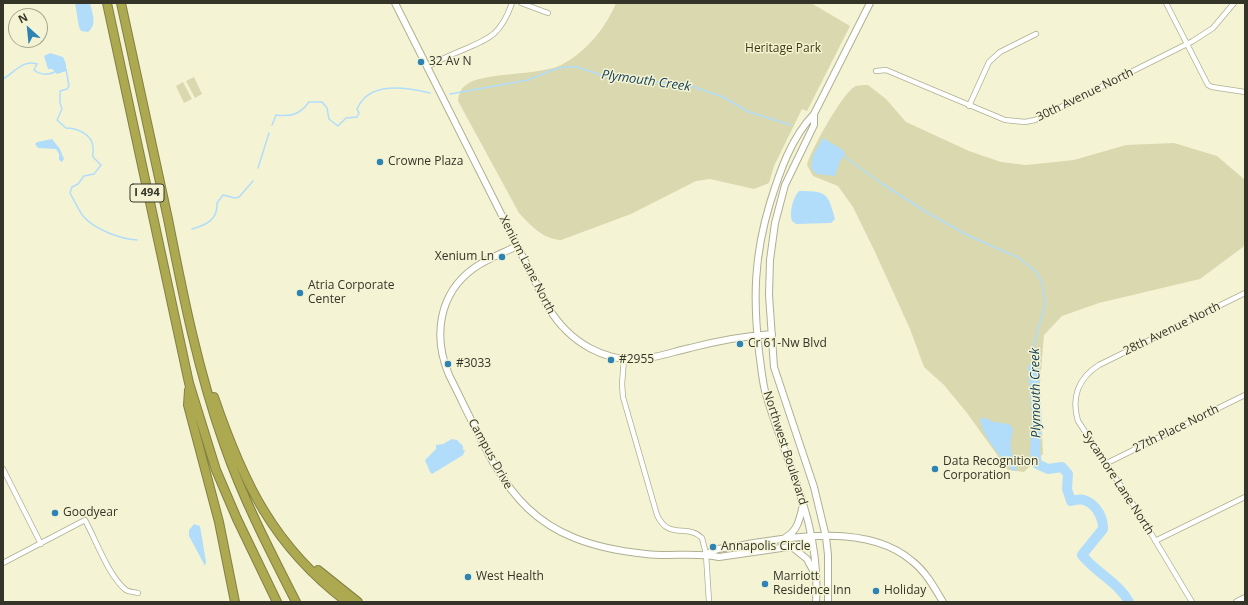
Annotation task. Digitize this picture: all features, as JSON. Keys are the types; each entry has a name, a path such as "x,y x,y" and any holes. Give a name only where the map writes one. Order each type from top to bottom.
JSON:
{"highway":[{"name":"I 494","path":"106,3 189,383 216,470 237,519 277,602"},
{"name":"I 494","path":"121,3 188,320 203,381 224,446 262,535 296,602"},
{"path":"188,320 235,455 260,506 303,564 347,602"},
{"path":"189,383 188,405 219,522 235,602"},
{"path":"289,546 358,602"}],"street":[{"name":"Xenium Lane North","path":"395,3 548,307 565,331 588,348 601,354 624,359 647,359 716,342 772,334"},
{"path":"427,68 457,52 482,43 492,36 506,19 512,3"},
{"path":"521,3 548,13"},
{"name":"Northwest Boulevard","path":"816,602 816,562 803,503 765,391 757,335 755,276 766,217 783,164 804,124 814,114 870,3"},
{"path":"1166,3 1208,85 1212,87 1245,92"},
{"name":"30th Avenue North","path":"876,71 886,70 1005,120 1025,122 1035,120 1187,44 1213,28 1234,3"},
{"path":"969,106 988,62 1000,52 1036,34"},
{"name":"Northwest Boulevard","path":"814,114 814,125 804,142 786,185 775,224 770,260 772,334 774,367 814,487 826,537 828,602"},
{"name":"Campus Drive","path":"517,246 480,265 464,277 455,287 443,311 439,337 444,363 449,375 504,483 515,497 541,521 556,530 589,544 646,554 706,554 719,557 802,545 811,538"},
{"name":"28th Avenue North","path":"1099,365 1245,293"},
{"path":"624,359 622,384 623,397 657,515 662,524 671,530 698,534 704,544 709,602"},
{"name":"Sycamore Lane North","path":"1099,365 1086,374 1078,388 1075,405 1078,421 1107,463 1192,602"},
{"name":"27th Place North","path":"1107,463 1245,395"},
{"path":"3,469 41,544"},
{"path":"1155,541 1245,497"},
{"path":"783,539 791,535 795,529 803,503"},
{"path":"3,563 85,520 118,581 127,591 138,593"},
{"name":"Campus Drive","path":"706,554 718,549 801,536 811,538 859,538 873,540 900,552 922,570 943,602"},
{"path":"792,547 807,559 816,576"},
{"path":"1237,602 1245,598"}],"green space":[{"name":"Heritage Park","path":"616,3 811,3 850,26 807,111 802,109 774,166 769,183 754,189 710,179 696,181 631,214 561,240 555,239 538,231 519,213 458,101 459,94 464,87 473,81 497,76 539,71 561,65 570,60 594,39 607,22"},
{"path":"194,77 202,94 195,98 186,81"},
{"path":"183,82 192,99 184,103 176,86"},
{"path":"868,85 886,99 906,122 969,151 1001,162 1026,165 1074,160 1126,145 1174,143 1217,156 1245,180 1245,242 1243,247 1200,279 1099,303 1062,316 1044,335 1040,383 1043,454 1024,472 1008,470 967,413 944,385 924,367 910,329 853,207 838,186 813,176 807,165 821,135 844,98 856,86"}],"water":[{"path":"75,3 90,3 94,22 93,26 88,32 81,31 79,27"},
{"path":"50,53 63,57 66,64 66,71 57,74 52,69 48,69 44,56"},
{"path":"823,138 843,150 845,154 840,161 835,176 816,174 811,168 813,155"},
{"path":"52,139 60,149 64,159 62,162 59,160 59,154 56,149 38,148 35,144 37,142"},
{"path":"799,191 815,192 825,195 828,199 835,219 831,223 796,224 792,221 792,205"},
{"path":"982,417 994,422 1009,424 1013,429 1011,448 1017,470 1013,471 998,454 985,435 980,421"},
{"path":"452,439 457,440 463,446 463,450 465,450 463,455 432,474 425,460 436,449 436,445 443,444"},
{"path":"194,524 200,526 206,562 205,566 189,536 189,530"}],"waterway":[{"name":"Plymouth Creek","path":"3,79 27,63 37,64 34,70 41,74 50,74 55,72"},
{"name":"Plymouth Creek","path":"450,94 528,80 552,70 565,67 577,67 610,78 688,85 723,97 749,112 791,125"},
{"name":"Plymouth Creek","path":"66,69 69,86 67,89 60,91 60,103 62,109 57,120 66,128 75,129 87,135 92,142 93,157 101,165 94,174 84,176 78,184 72,187 70,193 83,216 88,221 100,229 115,235 137,240"},
{"name":"Plymouth Creek","path":"272,125 276,115 287,116 295,114 309,102 322,102 327,108 329,119 338,126 346,118 357,117 359,113 357,109 363,100 370,94 379,90 399,88 430,93"},
{"name":"Plymouth Creek","path":"258,168 269,133"},
{"name":"Plymouth Creek","path":"842,155 881,183 928,213 967,235 1019,258 1036,272 1042,282 1045,304 1033,348 1033,368"},
{"name":"Plymouth Creek","path":"192,229 202,226 213,218 217,209 217,203 223,195 235,198 239,197 253,181"},
{"name":"Plymouth Creek","path":"1033,368 1037,419 1035,451 1037,464 1048,469 1062,467 1068,474 1067,489 1071,501 1084,500 1096,508 1102,520 1103,529 1082,555 1093,567 1113,583 1125,595 1129,602"}],"place":[{"name":"32 Av N","path":"421,62"},
{"name":"Crowne Plaza","path":"380,162"},
{"name":"Xenium Ln","path":"502,257"},
{"name":"Atria Corporate Center","path":"300,293"},
{"name":"Cr 61-Nw Blvd","path":"740,344"},
{"name":"#2955","path":"611,360"},
{"name":"#3033","path":"448,364"},
{"name":"Data Recognition Corporation","path":"935,469"},
{"name":"Goodyear","path":"55,513"},
{"name":"Annapolis Circle","path":"713,547"},
{"name":"West Health","path":"468,577"},
{"name":"Marriott Residence Inn","path":"765,584"},
{"name":"Holiday","path":"876,591"}]}
